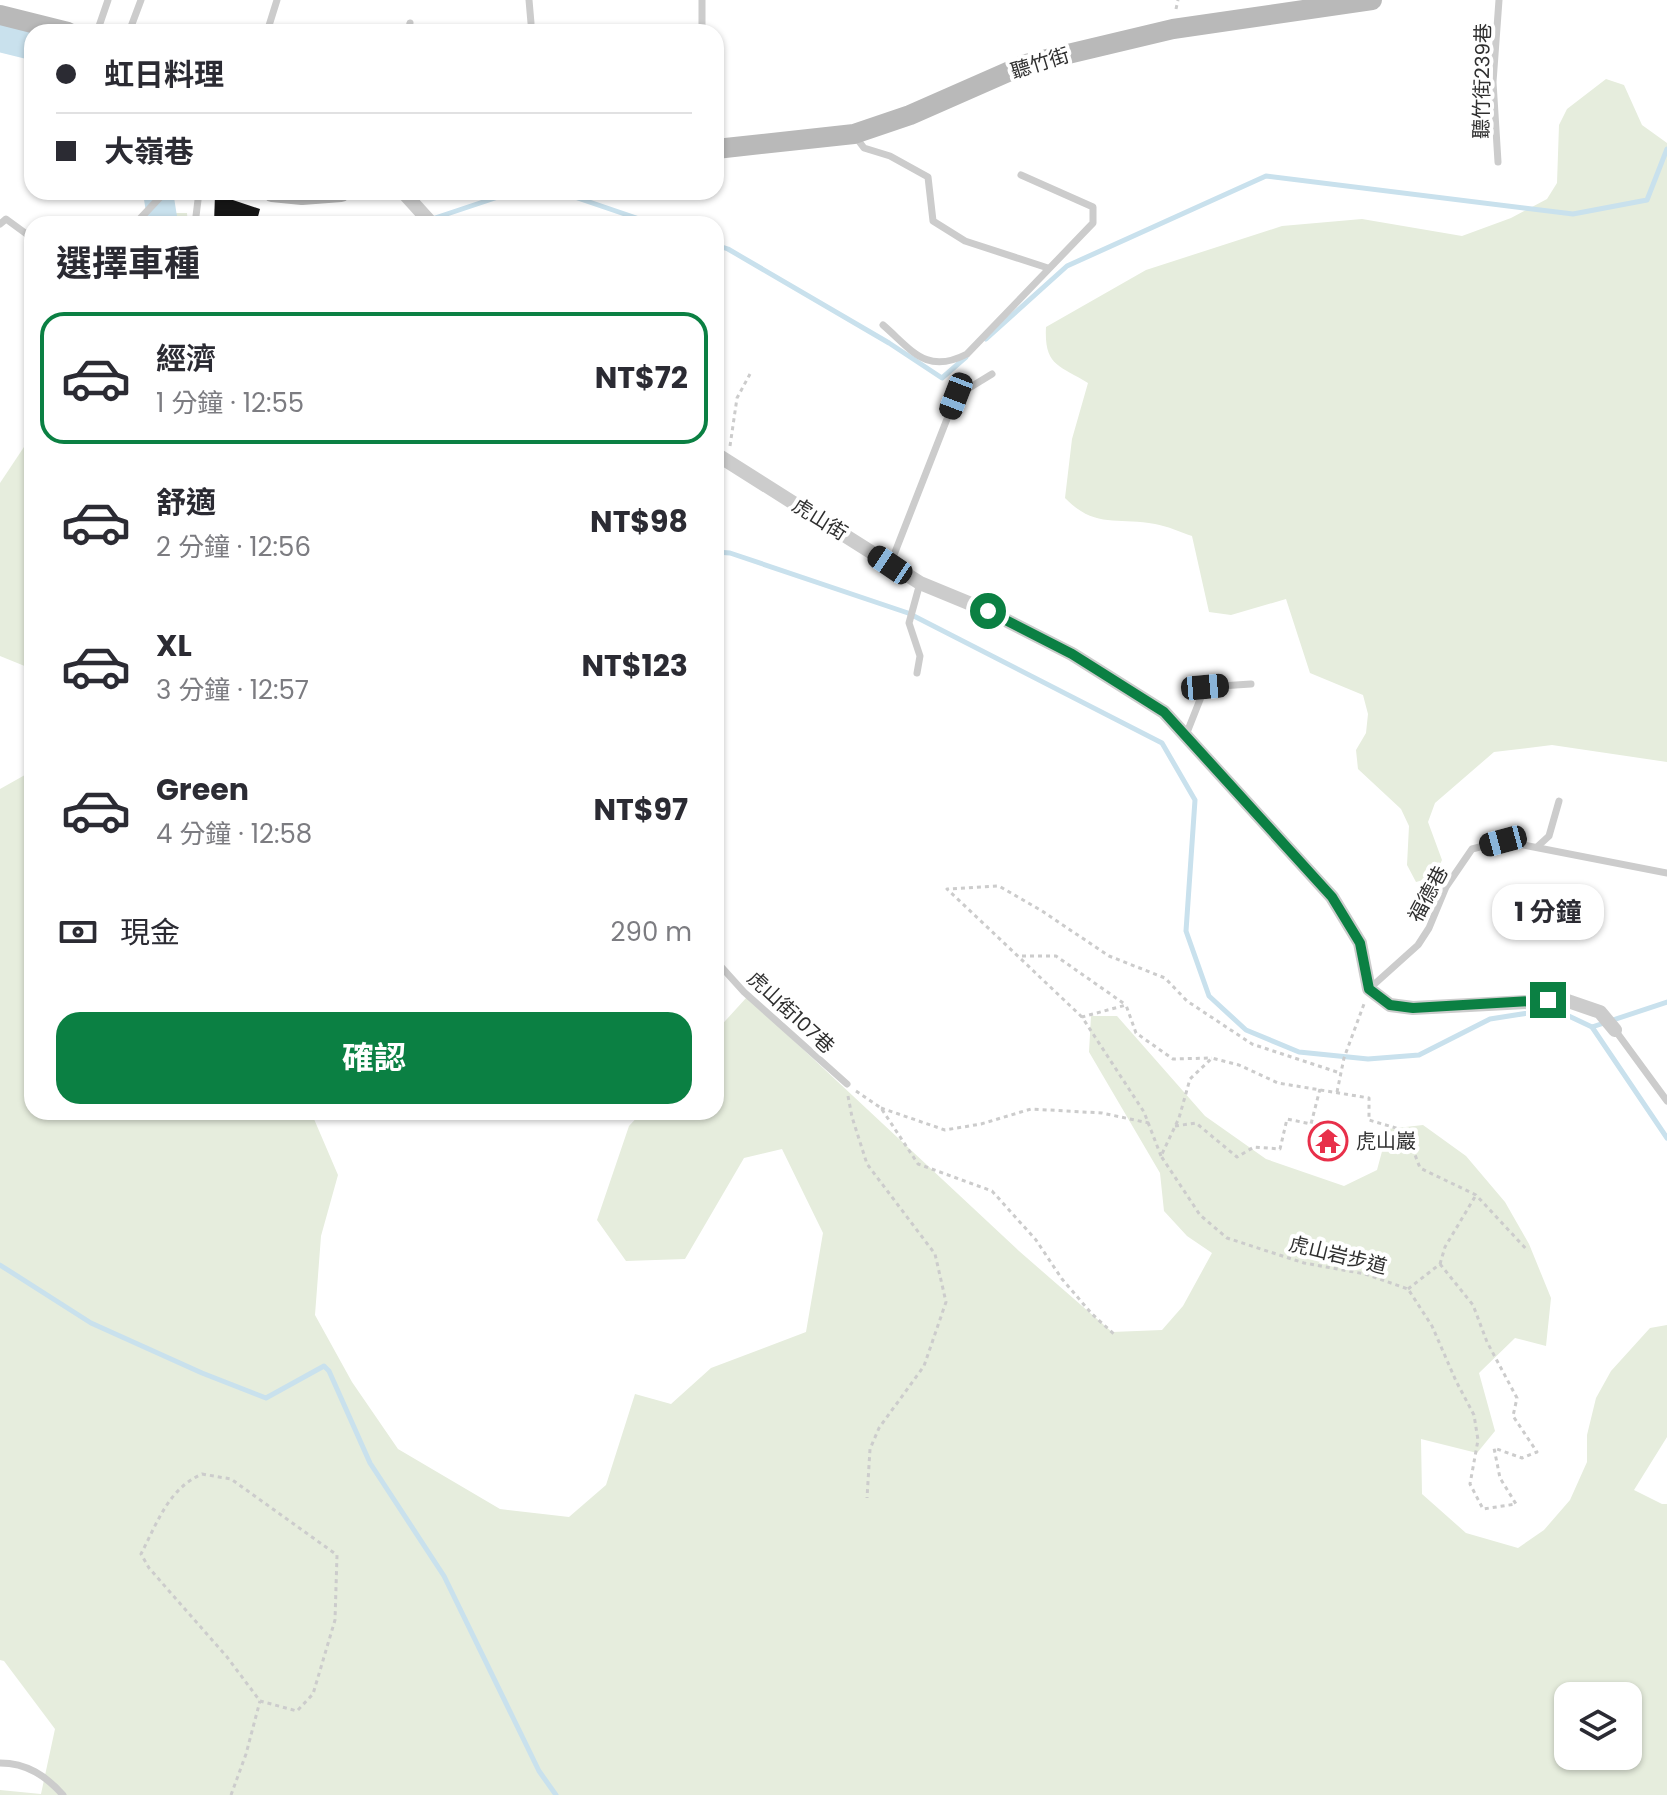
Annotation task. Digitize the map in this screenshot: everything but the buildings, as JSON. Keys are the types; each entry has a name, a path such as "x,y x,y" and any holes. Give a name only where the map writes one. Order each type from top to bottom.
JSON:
{"street":[{"name":"聽竹街","path":"724,148 854,134 910,115 1026,64 1173,29 1372,0"},
{"path":"0,15 36,24"},
{"path":"409,200 424,216"},
{"name":"虎山街","path":"724,459 920,583 988,611 1072,654 1164,712 1332,897 1360,943 1369,989"},
{"path":"1369,989 1390,1005 1413,1008 1565,1000 1600,1012 1615,1030"}],"lane":[{"path":"100,24 108,0"},
{"path":"132,24 141,0"},
{"path":"270,24 278,0"},
{"path":"529,0 531,23"},
{"path":"702,0 702,24"},
{"name":"聽竹街239巷","path":"1498,162 1493,82 1499,0"},
{"path":"854,134 864,148 890,156 928,177 933,221 965,241 1048,268"},
{"path":"883,325 919,356 936,363 954,361 967,354 1093,223 1093,207 1021,175"},
{"path":"142,216 157,200"},
{"path":"0,224 6,219 24,232"},
{"path":"890,565 956,396 992,374"},
{"path":"917,673 920,656 909,623 920,583"},
{"path":"1186,735 1205,687 1251,684"},
{"path":"1537,847 1549,836 1559,801"},
{"name":"福德巷","path":"1369,989 1418,945 1429,928 1446,887 1472,849 1503,841 1667,873"},
{"name":"虎山街107巷","path":"724,970 744,992 847,1084"},
{"path":"1615,1030 1667,1101"},
{"path":"0,1763 22,1765 48,1778 63,1795"}],"path":[{"path":"724,450 737,398 750,374"},
{"name":"虎山岩步道","path":"1340,1073 1252,1044 1187,1001 1165,978 1109,956 999,886 947,889 1082,1017 1144,1112 1161,1156 1200,1215 1227,1238 1304,1263 1365,1274 1408,1289 1432,1326 1474,1415 1478,1440 1470,1484 1483,1509 1516,1504 1500,1478 1494,1448 1522,1458 1537,1452 1513,1416 1517,1398 1487,1342 1473,1305 1440,1264"},
{"path":"1020,956 1056,956 1126,1005 1136,1033 1173,1059 1212,1058 1239,1065 1278,1083 1369,1098 1369,1120 1406,1131 1420,1168 1476,1195 1528,1251"},
{"path":"1337,1092 1340,1073 1369,989"},
{"path":"1082,1017 1126,1005"},
{"path":"1161,1156 1175,1126 1190,1079 1212,1058"},
{"path":"847,1084 881,1108 945,1130 981,1124 1031,1109 1102,1113 1149,1123"},
{"path":"847,1084 852,1117 867,1164 935,1254 946,1302 924,1366 879,1428 870,1449 867,1498"},
{"path":"1175,1126 1196,1123 1237,1157 1254,1147 1280,1149 1287,1119 1311,1124 1320,1089"},
{"path":"881,1108 918,1164 992,1191 1036,1240 1072,1290 1115,1335"},
{"path":"1408,1289 1440,1264 1445,1247 1476,1195"},
{"path":"202,1474 231,1479 337,1555 335,1620 313,1694 297,1711 260,1701 217,1644 149,1568 141,1554 168,1502 186,1481 202,1474"},
{"path":"231,1795 260,1701"}],"green space":[{"path":"1606,79 1624,85 1642,125 1667,143 1667,762 1552,745 1494,752 1435,803 1428,822 1442,860 1434,877 1416,882 1407,865 1409,826 1401,809 1358,769 1356,750 1366,733 1368,714 1363,695 1310,673 1286,599 1231,615 1209,612 1192,536 1155,524 1097,518 1076,508 1065,498 1072,439 1088,383 1055,363 1048,350 1046,327 1146,270 1282,226 1362,219 1462,236 1511,218 1547,199 1557,183 1559,125 1567,109"},
{"path":"144,213 187,213 187,216 142,216"},
{"path":"24,447 24,666 0,656 0,483"},
{"path":"24,776 24,1120 314,1120 338,1175 321,1236 315,1315 352,1382 398,1449 500,1509 569,1517 606,1485 635,1394 671,1404 711,1368 806,1332 823,1233 782,1149 744,1158 685,1259 626,1261 597,1220 629,1126 635,1120 724,1120 724,1022 747,997 1019,1251 1112,1332 1162,1330 1183,1306 1212,1253 1187,1236 1164,1211 1160,1173 1089,1052 1091,1016 1117,1016 1205,1116 1266,1159 1344,1186 1377,1170 1388,1129 1423,1125 1466,1156 1505,1202 1529,1244 1551,1298 1546,1346 1515,1338 1479,1373 1495,1431 1477,1453 1421,1439 1422,1494 1466,1533 1518,1548 1544,1530 1570,1500 1587,1462 1587,1435 1596,1398 1611,1371 1650,1328 1667,1325 1667,1437 1634,1490 1667,1504 1667,1795 0,1795 0,1790 41,1794 55,1729 4,1661 0,1660 0,789"}],"waterway":[{"path":"0,37 24,43"},
{"path":"986,339 1067,266 1266,176 1573,214 1647,200 1667,149"},
{"path":"159,200 162,216"},
{"path":"441,216 489,200"},
{"path":"584,200 630,216"},
{"path":"724,248 889,343 942,378 966,357"},
{"path":"724,553 908,613 1162,743 1195,800 1186,931 1209,996 1246,1030 1299,1052 1368,1059 1419,1055 1490,1019 1554,1009 1592,1027 1667,1002"},
{"path":"1592,1027 1667,1138"},
{"path":"0,1265 91,1323 266,1398 324,1366 370,1463 444,1576 539,1771 556,1795"}],"place":[{"name":"虎山巖","path":"1328,1141"}],"route":[{"path":"988,611 1072,654 1164,712 1332,897 1360,943 1369,989 1390,1005 1413,1008 1548,1000"}]}
